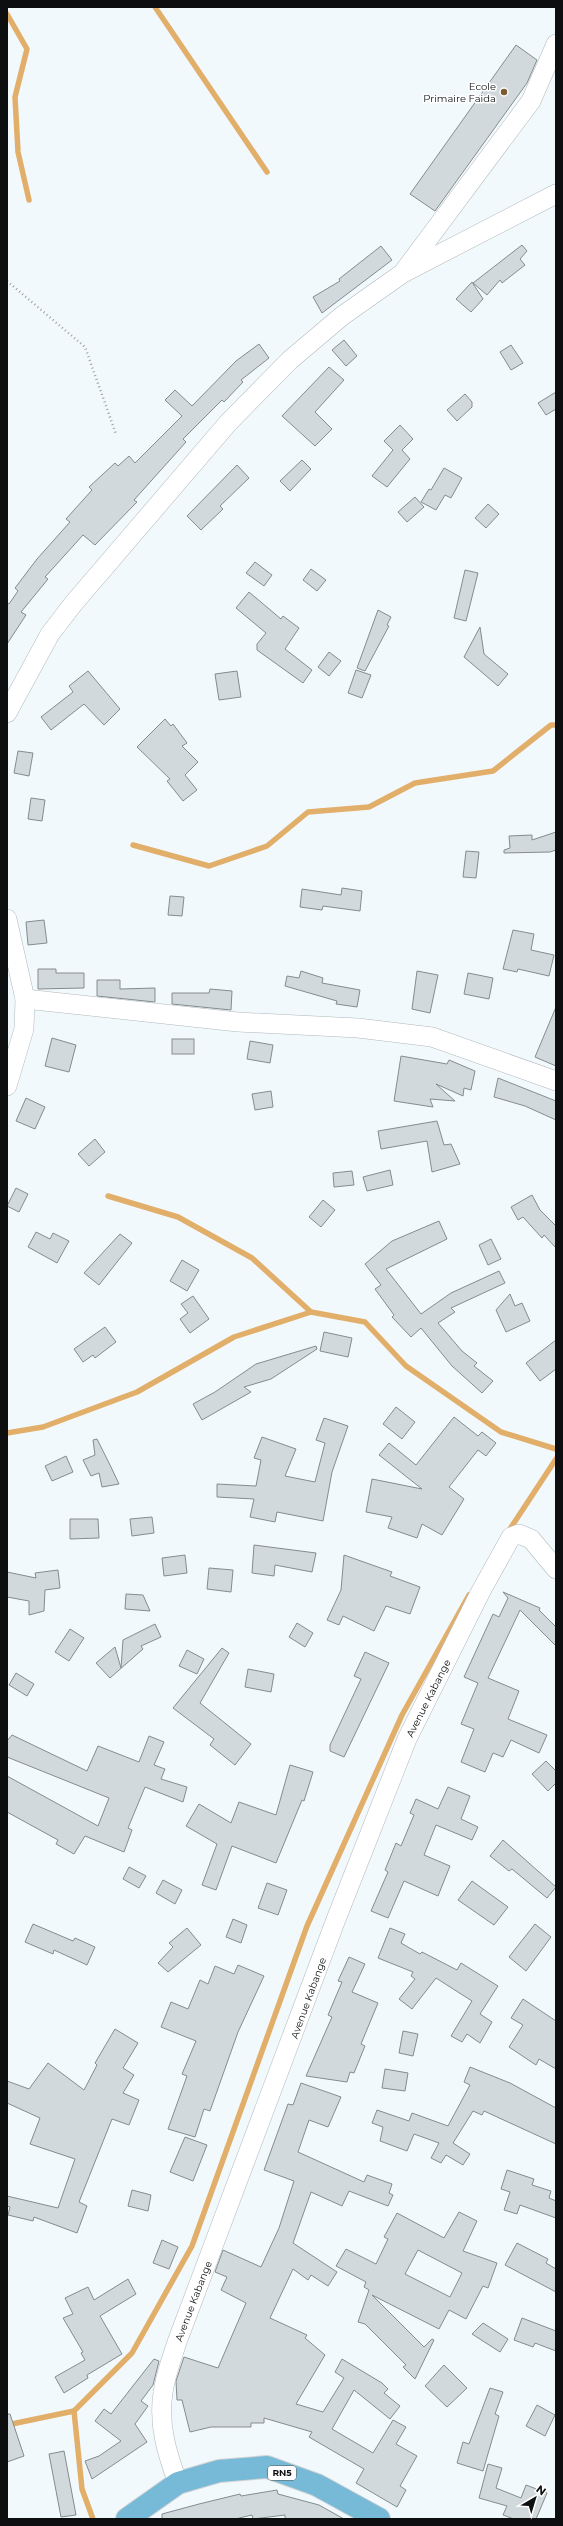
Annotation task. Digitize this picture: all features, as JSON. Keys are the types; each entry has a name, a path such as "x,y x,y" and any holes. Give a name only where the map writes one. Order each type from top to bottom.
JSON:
{"highway":[{"name":"RN5","path":"127,2519 178,2483 219,2471 267,2467 317,2485 379,2519"}],"street":[{"path":"402,273 531,101 556,44"},
{"path":"7,713 50,634 73,604 228,423 290,360 342,316 402,273 556,194"},
{"path":"7,919 25,999 24,1029 7,1086"},
{"path":"25,999 230,1022 358,1028 432,1037 556,1081"},
{"name":"Avenue Kabange","path":"178,2483 166,2452 162,2424 163,2393 177,2342 335,1922 407,1739 481,1591 512,1537 519,1534 531,1539 556,1569"}],"path":[{"path":"7,281 85,347 116,434"}],"building":[{"path":"516,45 537,60 527,83 435,211 410,194"},
{"path":"522,245 527,251 520,259 525,265 502,283 500,280 487,295 473,283"},
{"path":"381,246 392,260 322,313 313,297 340,281 339,279"},
{"path":"472,282 483,299 471,312 456,299"},
{"path":"344,340 357,356 346,366 332,350"},
{"path":"259,344 269,358 241,380 243,382 224,402 222,400 183,439 186,442 134,500 137,502 95,545 83,535 45,577 48,579 21,612 26,615 7,644 7,603 9,604 18,591 15,588 37,559 70,522 66,519 92,490 89,487 115,463 118,466 129,456 135,463 182,416 165,400 175,390 192,406 236,361"},
{"path":"511,345 523,363 511,370 500,352"},
{"path":"329,367 344,380 315,412 332,429 315,446 282,416"},
{"path":"556,392 556,409 546,415 538,403"},
{"path":"465,394 472,402 472,407 457,421 447,410"},
{"path":"400,425 413,439 402,450 410,459 387,487 372,476 393,450 384,441"},
{"path":"302,460 311,469 290,491 280,481"},
{"path":"237,465 249,478 220,506 223,509 201,530 187,516"},
{"path":"444,468 462,478 451,498 445,495 436,510 421,502 429,489 431,490"},
{"path":"415,497 424,507 407,522 398,512"},
{"path":"488,504 499,514 486,528 475,518"},
{"path":"255,562 272,575 264,586 246,573"},
{"path":"311,569 326,580 317,591 303,580"},
{"path":"465,570 478,573 466,621 454,618"},
{"path":"249,592 281,619 283,616 299,628 285,649 312,670 303,683 257,650 257,644 266,633 236,608"},
{"path":"378,610 391,617 387,625 389,626 365,671 357,668"},
{"path":"480,627 484,654 508,674 498,686 464,657"},
{"path":"329,652 341,661 329,676 318,667"},
{"path":"356,670 371,675 362,698 348,693"},
{"path":"88,671 120,709 104,725 84,704 51,730 41,717 73,692 69,686"},
{"path":"237,671 241,697 219,700 215,674"},
{"path":"165,719 171,726 173,724 187,743 182,746 198,762 185,775 197,790 183,801 167,781 170,779 137,747"},
{"path":"18,751 33,753 29,776 14,773"},
{"path":"31,798 45,800 42,821 28,819"},
{"path":"556,832 556,850 550,852 504,853 504,850 510,848 509,836 532,835 532,840"},
{"path":"466,851 479,852 476,878 463,877"},
{"path":"342,888 362,891 360,911 323,906 322,910 300,907 302,889 341,895"},
{"path":"170,896 184,897 182,916 168,915"},
{"path":"44,920 47,943 28,945 26,922"},
{"path":"513,930 534,934 531,950 554,955 549,976 518,969 517,972 503,969"},
{"path":"38,969 56,969 56,973 84,973 84,988 38,989"},
{"path":"301,971 323,978 322,983 360,990 357,1007 336,1004 337,1001 285,986 287,976 299,978"},
{"path":"417,971 438,975 430,1013 412,1009"},
{"path":"468,973 493,978 489,999 464,994"},
{"path":"97,980 120,980 120,989 155,988 155,1002 97,996"},
{"path":"210,989 232,991 231,1010 172,1004 172,993 209,993"},
{"path":"556,1007 556,1066 535,1057"},
{"path":"52,1038 76,1045 69,1072 45,1066"},
{"path":"172,1039 194,1039 194,1054 172,1054"},
{"path":"250,1041 273,1045 270,1063 247,1059"},
{"path":"401,1056 447,1064 449,1060 475,1071 471,1090 464,1088 463,1096 436,1084 455,1101 430,1099 433,1107 394,1101"},
{"path":"498,1078 556,1101 556,1120 525,1106 494,1097"},
{"path":"271,1091 273,1107 255,1110 252,1094"},
{"path":"26,1098 45,1107 35,1129 16,1121"},
{"path":"437,1121 444,1145 451,1144 460,1164 432,1172 427,1141 381,1149 378,1131"},
{"path":"95,1139 105,1152 89,1166 78,1154"},
{"path":"390,1170 393,1185 367,1191 363,1177"},
{"path":"352,1171 354,1185 334,1187 333,1173"},
{"path":"16,1188 28,1194 19,1212 7,1206"},
{"path":"532,1195 540,1210 556,1226 556,1248 544,1235 542,1238 523,1217 518,1220 511,1207"},
{"path":"323,1200 335,1210 321,1227 309,1217"},
{"path":"439,1221 447,1239 386,1269 421,1314 451,1293 499,1271 505,1283 451,1308 455,1312 438,1323 462,1351 477,1363 474,1366 493,1381 482,1393 452,1366 421,1328 411,1337 392,1317 394,1315 375,1289 381,1285 365,1264 392,1241"},
{"path":"36,1232 50,1239 53,1233 69,1241 57,1263 28,1247"},
{"path":"120,1234 132,1243 99,1285 84,1273"},
{"path":"491,1239 501,1259 488,1265 479,1245"},
{"path":"182,1260 199,1270 187,1291 170,1281"},
{"path":"510,1294 515,1306 522,1303 530,1321 506,1332 496,1310"},
{"path":"193,1296 209,1319 190,1333 180,1319 188,1313 181,1304"},
{"path":"105,1327 116,1342 95,1358 93,1355 83,1362 74,1349"},
{"path":"324,1332 352,1338 348,1357 320,1351"},
{"path":"556,1340 556,1369 540,1381 526,1363"},
{"path":"316,1346 317,1349 271,1379 244,1387 251,1392 202,1420 193,1404 215,1392 256,1364"},
{"path":"396,1407 415,1422 402,1439 383,1424"},
{"path":"454,1417 478,1436 482,1432 496,1443 486,1456 478,1450 449,1487 464,1499 442,1535 422,1524 417,1538 388,1528 392,1517 366,1512 372,1479 422,1489 379,1455 389,1443 416,1465"},
{"path":"324,1418 348,1426 332,1472 323,1521 277,1512 275,1522 250,1517 254,1499 217,1497 217,1484 256,1486 261,1460 254,1458 262,1437 296,1449 285,1476 315,1482 325,1443 316,1440"},
{"path":"97,1439 119,1484 102,1487 99,1473 91,1476 83,1460 95,1455 93,1440"},
{"path":"66,1456 73,1472 52,1481 45,1466"},
{"path":"152,1517 154,1533 132,1536 130,1519"},
{"path":"70,1519 98,1519 99,1538 70,1539"},
{"path":"254,1545 316,1553 312,1572 275,1565 274,1576 252,1573"},
{"path":"185,1555 187,1573 164,1576 162,1558"},
{"path":"344,1555 392,1572 390,1576 420,1587 410,1614 386,1606 374,1631 343,1616 339,1625 327,1620 341,1590"},
{"path":"209,1568 233,1570 231,1592 207,1589"},
{"path":"58,1570 60,1588 45,1590 44,1611 29,1615 29,1601 7,1597 7,1572 36,1578 35,1573"},
{"path":"503,1592 540,1608 539,1610 556,1627 556,1646 520,1610 488,1678 519,1691 508,1719 547,1735 539,1753 511,1740 503,1757 493,1753 485,1772 461,1762 474,1729 461,1724 478,1683 464,1677 493,1614 499,1617 508,1598"},
{"path":"126,1594 143,1595 150,1611 125,1609"},
{"path":"297,1623 313,1633 305,1647 289,1637"},
{"path":"155,1624 161,1637 141,1646 143,1649 110,1678 96,1663 115,1647 121,1668 123,1640"},
{"path":"70,1629 84,1638 69,1661 55,1652"},
{"path":"222,1648 229,1653 200,1703 251,1744 235,1765 210,1745 214,1739 173,1708"},
{"path":"187,1650 204,1659 197,1674 179,1666"},
{"path":"365,1652 389,1663 344,1757 330,1751 330,1745 361,1679 354,1676"},
{"path":"248,1669 274,1674 271,1692 245,1687"},
{"path":"16,1673 34,1684 27,1696 9,1685"},
{"path":"12,1735 87,1771 98,1746 139,1762 149,1736 164,1742 154,1765 165,1769 161,1779 187,1787 183,1802 145,1787 128,1828 132,1830 124,1852 85,1836 74,1854 56,1844 58,1840 7,1812 7,1776 98,1826 109,1798 7,1757 7,1741"},
{"path":"546,1761 556,1771 556,1783 548,1791 532,1774"},
{"path":"290,1765 313,1772 304,1801 302,1800 276,1863 232,1846 216,1890 202,1885 217,1844 186,1826 199,1804 231,1823 239,1802 276,1815"},
{"path":"448,1787 470,1796 461,1819 478,1827 472,1840 436,1825 424,1855 450,1866 438,1896 404,1881 388,1918 371,1911 388,1872 385,1870 396,1843 401,1846 414,1815 410,1813 416,1799 438,1809"},
{"path":"503,1840 556,1887 547,1898 512,1869 509,1871 490,1856"},
{"path":"129,1867 146,1876 139,1888 123,1879"},
{"path":"163,1880 182,1890 175,1904 156,1893"},
{"path":"472,1881 508,1907 494,1925 458,1900"},
{"path":"267,1883 287,1890 278,1915 258,1908"},
{"path":"233,1919 247,1925 241,1943 226,1937"},
{"path":"33,1924 73,1941 75,1938 95,1947 87,1965 54,1950 53,1954 25,1942"},
{"path":"535,1924 551,1937 526,1971 509,1957"},
{"path":"187,1928 201,1945 168,1972 158,1963 173,1947 169,1943"},
{"path":"390,1928 405,1934 401,1943 420,1954 422,1952 457,1970 461,1963 498,1986 480,2014 492,2022 480,2043 467,2034 462,2042 451,2036 472,2001 436,1978 412,2009 399,1999 415,1979 411,1976 413,1972 378,1958"},
{"path":"349,1957 365,1964 352,1992 378,2003 361,2044 365,2046 354,2073 350,2072 347,2082 306,2076 332,2017 328,2015 342,1982 338,1981"},
{"path":"238,1965 264,1976 238,2032 210,2111 204,2109 195,2137 168,2129 187,2076 182,2074 196,2041 161,2027 171,2002 188,2009 200,1980 208,1984 215,1966 234,1974"},
{"path":"523,1999 556,2021 556,2069 539,2059 536,2065 509,2047 523,2025 511,2018"},
{"path":"115,2029 138,2043 123,2068 134,2075 123,2093 139,2100 129,2125 112,2119 79,2202 87,2206 77,2233 34,2217 33,2221 8,2215 10,2207 7,2206 7,2196 58,2208 75,2159 30,2144 40,2118 7,2103 7,2081 29,2089 48,2063 84,2090 97,2065 95,2063"},
{"path":"403,2031 418,2034 413,2056 399,2053"},
{"path":"470,2067 510,2083 556,2108 556,2144 484,2111 482,2115 473,2111 453,2143 470,2154 463,2165 446,2155 441,2163 431,2158 439,2143 414,2134 407,2151 380,2141 383,2127 372,2123 377,2110 409,2121 412,2113 448,2126 470,2085 464,2082"},
{"path":"385,2069 408,2073 405,2091 382,2088"},
{"path":"301,2083 341,2097 328,2127 309,2120 298,2152 364,2182 367,2175 392,2184 389,2193 393,2195 388,2206 349,2191 342,2206 311,2192 293,2243 337,2272 328,2286 311,2275 308,2280 293,2269 270,2318 307,2335 305,2338 325,2355 296,2404 323,2412 344,2378 335,2372 342,2359 382,2383 388,2389 384,2393 400,2406 390,2419 354,2390 332,2429 373,2453 393,2420 406,2427 396,2444 417,2456 400,2486 406,2490 397,2507 356,2483 364,2469 309,2437 312,2432 264,2418 264,2423 251,2423 251,2427 211,2427 190,2432 182,2400 177,2400 176,2381 184,2357 218,2368 246,2303 221,2290 227,2277 215,2272 223,2250 261,2267 279,2228 294,2181 264,2170 288,2104 293,2105"},
{"path":"185,2137 207,2145 193,2181 170,2172"},
{"path":"507,2170 534,2179 532,2185 551,2191 549,2198 556,2201 556,2218 520,2205 517,2214 504,2210 510,2192 501,2189"},
{"path":"132,2190 151,2195 148,2211 128,2206"},
{"path":"459,2212 477,2221 463,2251 497,2263 488,2288 483,2286 466,2319 449,2310 439,2329 372,2295 424,2347 432,2339 434,2340 415,2379 403,2367 406,2365 365,2324 358,2322 369,2290 364,2287 366,2282 336,2266 346,2249 376,2264 388,2239 384,2237 397,2213 444,2238","holes":["418,2250 462,2273 450,2297 405,2274"]},
{"path":"162,2240 178,2247 169,2269 153,2263"},
{"path":"517,2243 548,2259 546,2263 556,2269 556,2292 505,2265"},
{"path":"128,2279 136,2294 100,2316 122,2354 87,2375 88,2378 64,2393 55,2377 85,2360 81,2353 83,2352 63,2318 73,2314 65,2298 88,2287 94,2300"},
{"path":"522,2318 556,2331 556,2351 535,2343 533,2347 514,2340"},
{"path":"483,2323 508,2339 500,2352 472,2334"},
{"path":"154,2359 159,2361 153,2385 141,2401 148,2406 135,2424 147,2442 92,2479 85,2461 99,2456 121,2441 95,2421 104,2409 111,2414"},
{"path":"444,2365 467,2388 447,2407 425,2386"},
{"path":"490,2388 503,2392 495,2414 499,2416 483,2471 457,2463 463,2442 469,2444"},
{"path":"537,2405 555,2415 545,2436 526,2426"},
{"path":"7,2414 10,2414 24,2456 7,2462"},
{"path":"64,2451 76,2515 61,2517 49,2454"},
{"path":"488,2464 502,2468 496,2488 521,2498 526,2485 547,2493 536,2519 514,2519 503,2515 507,2506 479,2498"},
{"path":"277,2490 278,2494 319,2505 344,2519 285,2519 285,2515 253,2519 252,2515 235,2519 162,2519 162,2514 199,2504 240,2494 241,2496"}],"waterway":[{"path":"155,7 267,172"},
{"path":"7,14 27,49 15,97 18,152 29,200"},
{"path":"133,845 209,866 267,846 308,812 369,807 415,783 493,771 551,725 556,725"},
{"path":"108,1196 178,1217 252,1258 311,1312"},
{"path":"7,1433 43,1427 137,1392 234,1337 311,1312 365,1322 406,1366 501,1432 556,1449"},
{"path":"508,1532 556,1459"},
{"path":"7,2425 74,2411 132,2353 192,2246 307,1926 402,1715 469,1595"},
{"path":"74,2411 82,2489 93,2519"}],"place":[{"name":"Ecole Primaire Faida","path":"504,92"}]}
